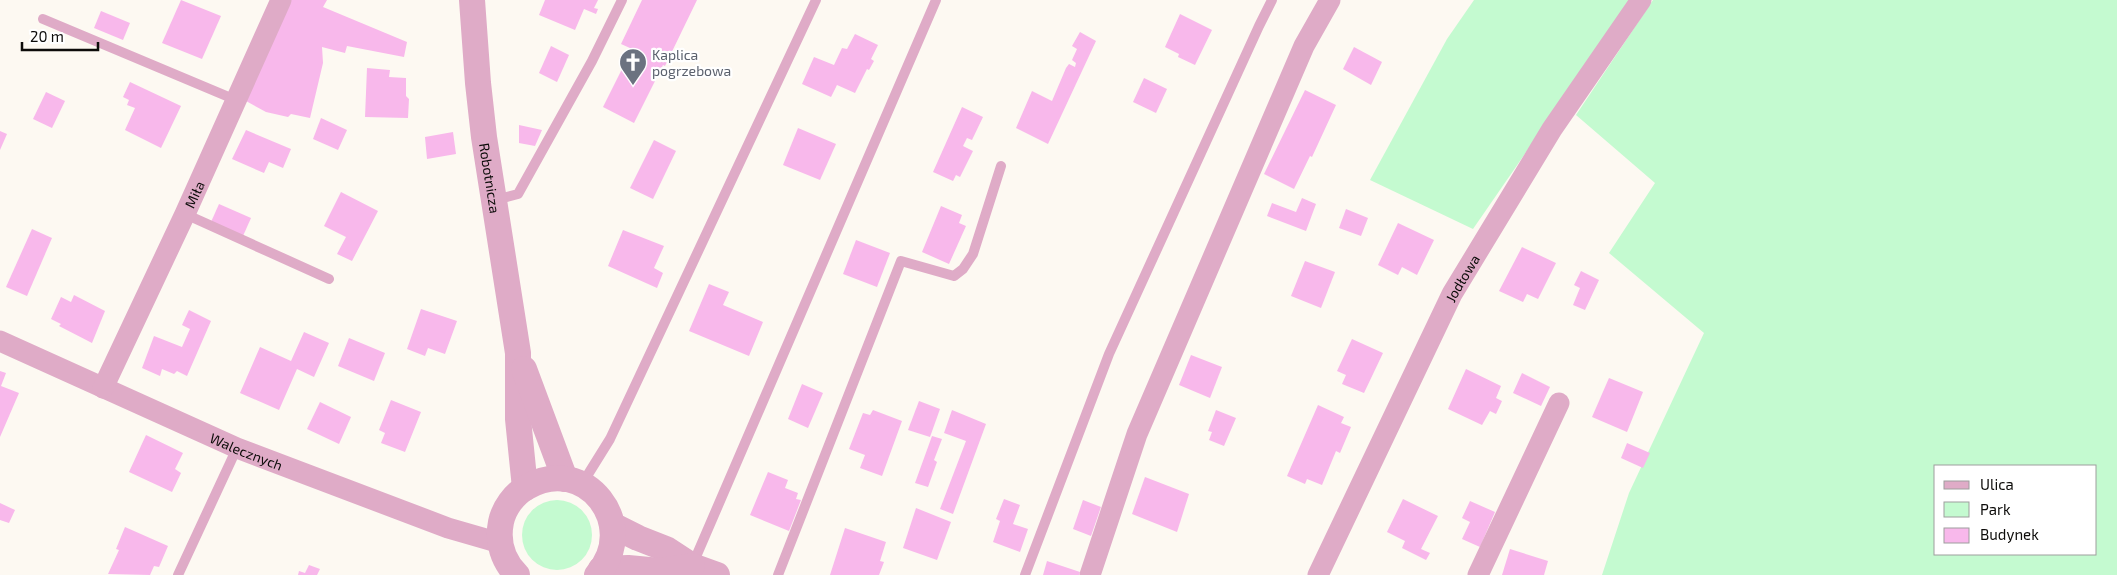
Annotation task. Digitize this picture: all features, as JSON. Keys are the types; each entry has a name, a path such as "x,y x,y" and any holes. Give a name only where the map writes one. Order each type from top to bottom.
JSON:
{"street":[{"name":"Miła","path":"103,388 185,214 281,0"},
{"name":"Robotnicza","path":"472,0 478,83 518,353 518,419 525,488"},
{"path":"1090,575 1137,434 1304,46 1330,0"},
{"name":"Jodłowa","path":"1318,575 1452,294 1552,130 1641,0"},
{"name":"Walecznych","path":"0,341 238,448 448,528 500,543"},
{"name":"Robotnicza","path":"518,353 573,482"},
{"path":"1478,575 1560,403"},
{"path":"513,573 504,557 500,543 500,527 505,512 513,498 525,488 544,479 573,482 602,501 612,525 611,548 599,572"},
{"path":"612,525 666,549 692,566 717,575"},
{"path":"599,572 628,568 660,571 692,566"}],"lane":[{"path":"494,200 518,194 592,61 622,0"},
{"path":"573,482 610,439 816,0"},
{"path":"692,566 936,0"},
{"path":"1025,575 1110,354 1258,26 1272,0"},
{"path":"43,19 236,100"},
{"path":"778,575 901,261 954,276 963,269 972,254 1001,166"},
{"path":"185,214 329,279"},
{"path":"178,575 238,448"}],"green space":[{"path":"1474,0 1629,0 1473,229 1370,180 1447,39"},
{"path":"1653,0 2117,0 2117,575 1602,575 1629,493 1704,333 1609,253 1655,183 1576,115"},
{"path":"557,500 576,506 586,516 592,535 586,554 576,564 557,570 538,564 528,554 522,535 528,516 538,506"}],"building":[{"path":"181,0 221,16 202,59 162,43"},
{"path":"290,0 327,0 323,7 407,42 404,57 347,46 345,53 322,47 323,63 310,118 291,114 288,117 266,112 246,101"},
{"path":"545,0 598,0 594,8 598,9 596,14 584,9 575,30 539,15"},
{"path":"642,0 697,0 665,66 663,65 634,123 603,107 626,61 634,66 641,53 621,44"},
{"path":"101,11 130,23 123,40 94,28"},
{"path":"1180,14 1212,30 1195,65 1178,57 1179,54 1165,47"},
{"path":"1080,32 1096,41 1048,144 1016,128 1032,91 1052,101 1066,68 1069,64 1075,67 1076,63 1072,60 1077,49 1072,46"},
{"path":"855,34 878,45 871,59 874,61 869,70 867,69 855,93 837,85 831,97 802,84 814,57 834,65 842,48 847,49"},
{"path":"551,46 569,55 557,82 539,73"},
{"path":"1354,47 1382,62 1371,85 1343,69"},
{"path":"367,68 390,70 389,77 406,78 406,96 409,99 408,118 365,117"},
{"path":"1144,78 1167,89 1156,113 1133,102"},
{"path":"130,82 181,106 161,148 125,130 135,108 127,105 129,100 123,97"},
{"path":"1305,90 1336,105 1312,157 1310,156 1294,189 1264,174"},
{"path":"46,92 65,101 52,128 33,119"},
{"path":"962,107 983,117 972,140 967,138 963,146 973,151 960,177 956,175 953,181 933,172"},
{"path":"321,118 347,130 338,150 313,139"},
{"path":"519,125 542,130 535,146 519,143"},
{"path":"798,128 836,144 820,180 783,165"},
{"path":"246,130 291,149 283,168 269,162 264,173 232,159"},
{"path":"0,131 7,134 0,150"},
{"path":"453,132 456,154 427,159 425,137"},
{"path":"654,140 676,151 653,199 630,188"},
{"path":"341,192 378,211 352,261 337,254 346,237 324,226"},
{"path":"1302,198 1316,204 1306,231 1267,216 1272,203 1296,212"},
{"path":"219,204 251,218 243,236 211,222"},
{"path":"941,206 962,215 959,223 966,226 949,264 922,252"},
{"path":"1346,209 1368,218 1361,236 1339,228"},
{"path":"1398,223 1434,240 1417,275 1402,267 1398,275 1378,265"},
{"path":"32,229 52,238 27,296 6,287"},
{"path":"623,230 664,246 654,268 663,273 657,288 608,266"},
{"path":"856,240 890,253 877,287 843,274"},
{"path":"1522,247 1556,263 1538,299 1527,294 1523,302 1499,291"},
{"path":"1305,261 1335,272 1321,308 1291,296"},
{"path":"1581,271 1599,280 1585,310 1573,305 1580,288 1574,285"},
{"path":"709,284 729,292 723,305 763,322 749,356 689,331"},
{"path":"74,295 105,311 92,343 59,326 61,324 51,319 61,297 71,302"},
{"path":"421,309 457,321 445,354 428,348 425,356 407,349"},
{"path":"189,310 211,321 187,376 177,371 174,374 162,369 160,376 142,368 154,336 182,347 190,329 182,325"},
{"path":"304,332 329,343 314,377 297,369 279,410 240,393 260,347 291,361"},
{"path":"349,338 385,353 374,381 338,366"},
{"path":"1352,339 1383,353 1364,393 1342,384 1346,375 1337,371"},
{"path":"1191,355 1222,367 1210,398 1179,385"},
{"path":"1466,369 1501,386 1496,398 1502,401 1496,414 1490,411 1482,425 1448,409"},
{"path":"0,371 6,373 1,386 19,393 0,437"},
{"path":"1522,373 1550,387 1541,406 1513,393"},
{"path":"1609,378 1643,392 1627,432 1592,417"},
{"path":"802,384 823,393 808,428 788,419"},
{"path":"391,400 421,412 405,452 381,443 385,433 379,430"},
{"path":"919,401 940,409 930,437 908,430"},
{"path":"320,402 351,417 339,444 307,429"},
{"path":"1318,405 1344,417 1341,423 1351,427 1340,453 1336,451 1322,485 1307,479 1305,484 1287,476"},
{"path":"873,410 902,421 882,476 860,468 865,455 849,449 863,413 870,415"},
{"path":"952,410 986,424 953,514 940,509 966,441 944,433"},
{"path":"1216,410 1236,418 1224,446 1209,440 1212,432 1208,431"},
{"path":"146,435 183,453 175,469 181,473 172,492 129,472"},
{"path":"932,436 942,439 934,460 937,462 928,487 915,483"},
{"path":"1627,443 1650,453 1643,468 1621,458"},
{"path":"768,472 788,480 785,488 798,493 796,499 801,500 789,531 750,515"},
{"path":"1145,477 1189,494 1177,532 1132,514"},
{"path":"1004,499 1020,505 1013,524 1028,529 1020,552 993,542 1000,521 996,519"},
{"path":"1403,499 1438,516 1421,549 1430,553 1426,560 1402,548 1405,541 1387,532"},
{"path":"1083,500 1101,507 1091,536 1073,529"},
{"path":"1470,501 1495,512 1480,547 1462,539 1470,522 1462,518"},
{"path":"0,503 15,510 9,523 0,520"},
{"path":"916,508 951,522 937,560 903,548"},
{"path":"125,527 168,546 159,567 154,566 150,575 108,574 119,550 116,549"},
{"path":"845,528 886,542 880,561 884,562 879,575 830,575"},
{"path":"1510,549 1548,561 1544,575 1502,575"},
{"path":"1047,561 1080,572 1079,575 1043,575"},
{"path":"309,565 320,569 317,575 298,575 299,571 305,573"}],"place":[{"name":"Kaplica pogrzebowa","path":"633,86"}]}
